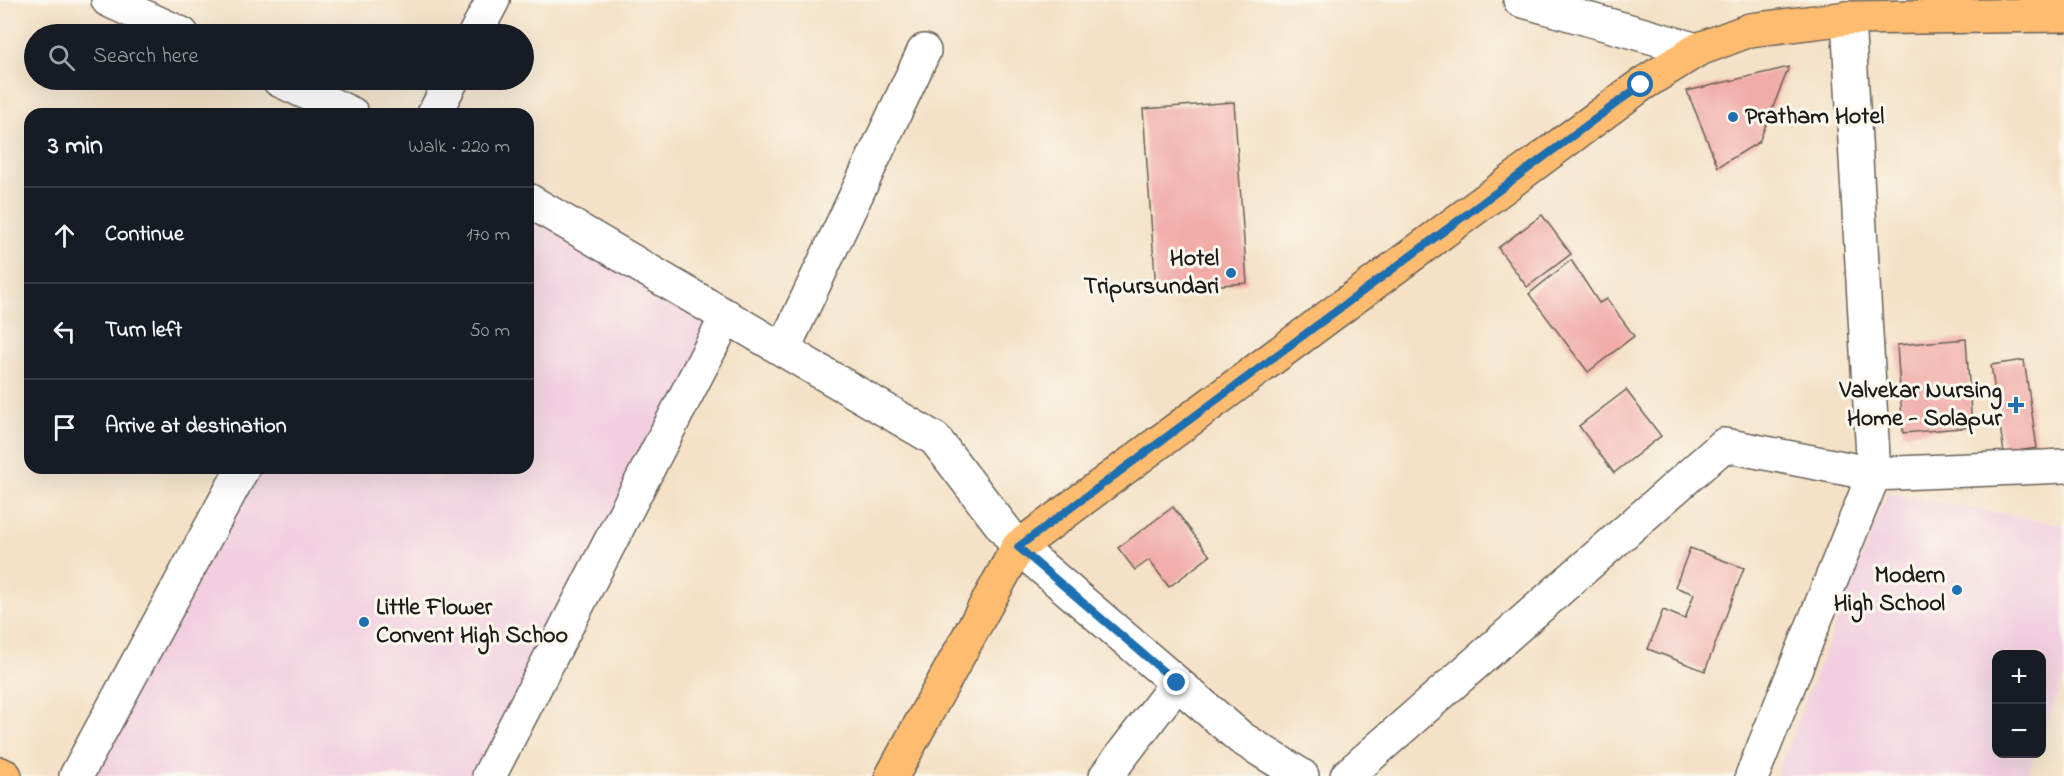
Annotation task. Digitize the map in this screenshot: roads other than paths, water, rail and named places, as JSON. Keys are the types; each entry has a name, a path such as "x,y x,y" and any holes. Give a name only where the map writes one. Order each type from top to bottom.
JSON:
{"main road":[{"path":"892,776 1018,547 1641,85 1697,50 1750,30 1848,18 2064,15"},
{"path":"0,774 5,776"}],"street":[{"path":"108,0 160,24"},
{"path":"480,24 493,0"},
{"path":"1520,0 1697,50"},
{"path":"1752,776 1874,474 1848,18"},
{"path":"783,350 924,51"},
{"path":"300,90 339,108"},
{"path":"437,108 447,90"},
{"path":"534,203 935,439 1018,547 1241,738 1302,776"},
{"path":"489,776 727,316"},
{"path":"1347,776 1725,445 1874,474 2064,466"},
{"path":"76,776 240,474"},
{"path":"1106,776 1177,683"}],"place":[{"name":"Pratham Hotel","path":"1733,117"},
{"name":"Hotel Tripursundari","path":"1231,273"},
{"name":"Valvekar Nursing Home - Solapur","path":"2016,405"},
{"name":"Modern High School","path":"1957,590"},
{"name":"Little Flower Convent High Schoo","path":"364,622"}]}
